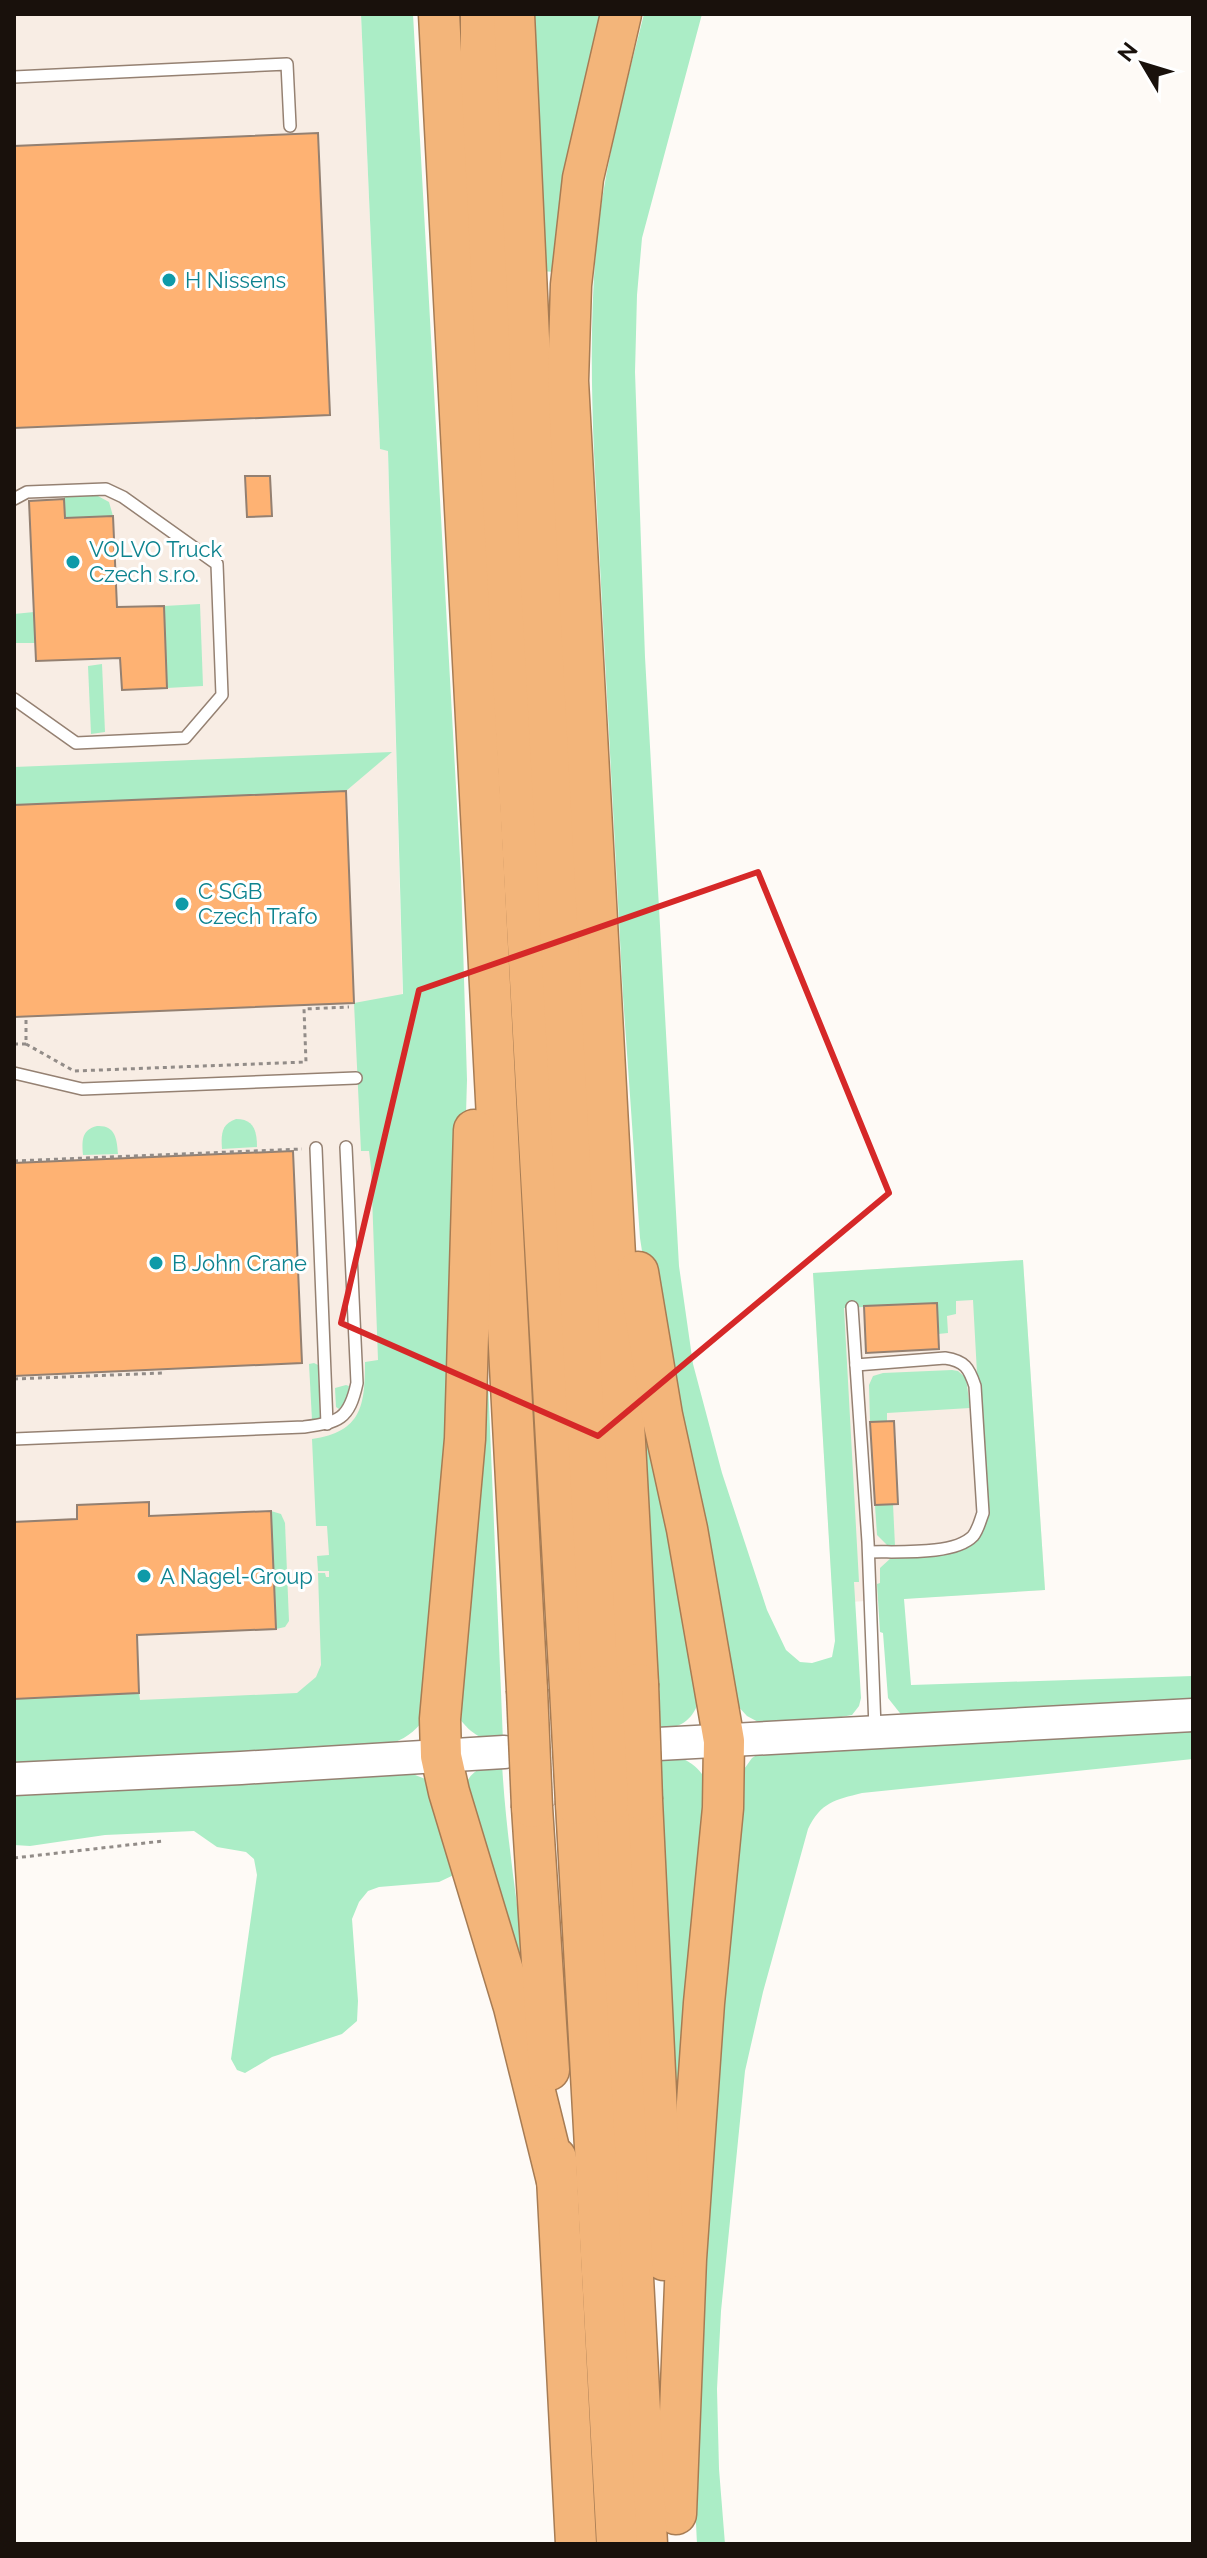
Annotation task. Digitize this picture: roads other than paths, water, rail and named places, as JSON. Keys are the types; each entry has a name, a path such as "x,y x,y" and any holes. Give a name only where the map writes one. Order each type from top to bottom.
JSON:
{"highway":[{"path":"439,14 532,1807 558,2185 576,2544"},
{"path":"481,14 481,71 498,411 603,1686 609,1802 617,2544"},
{"path":"514,14 537,511 603,1686 647,2544"},
{"path":"603,1686 607,1099 568,381 571,285 583,178 621,14"},
{"path":"481,834 465,1439 440,1719 441,1756 514,2007 558,2185"},
{"path":"607,1099 662,1415 687,1529 724,1741 723,1808 704,2003 686,2259 677,2529"},
{"path":"609,1802 677,2529"}],"main road":[{"path":"658,1744 1193,1715"},
{"path":"14,1779 504,1752"}],"lane":[{"path":"14,77 287,64 290,126"},
{"path":"14,499 27,492 106,489 123,497 217,564 222,695 185,738 76,743 14,699"},
{"path":"14,1073 82,1089 356,1078"},
{"path":"14,1439 304,1427 334,1423 353,1400 357,1383 346,1147"},
{"path":"316,1148 327,1424"},
{"path":"852,1307 869,1552 875,1733"},
{"path":"856,1365 945,1358 958,1360 969,1369 975,1386 983,1513 979,1527 972,1537 960,1545 936,1550 869,1552"}],"place":[{"name":"H Nissens","path":"169,280"},
{"name":"VOLVO Truck Czech s.r.o.","path":"73,562"},
{"name":"C SGB Czech Trafo","path":"182,904"},
{"name":"B John Crane","path":"156,1263"},
{"name":"A Nagel-Group","path":"144,1576"}]}
